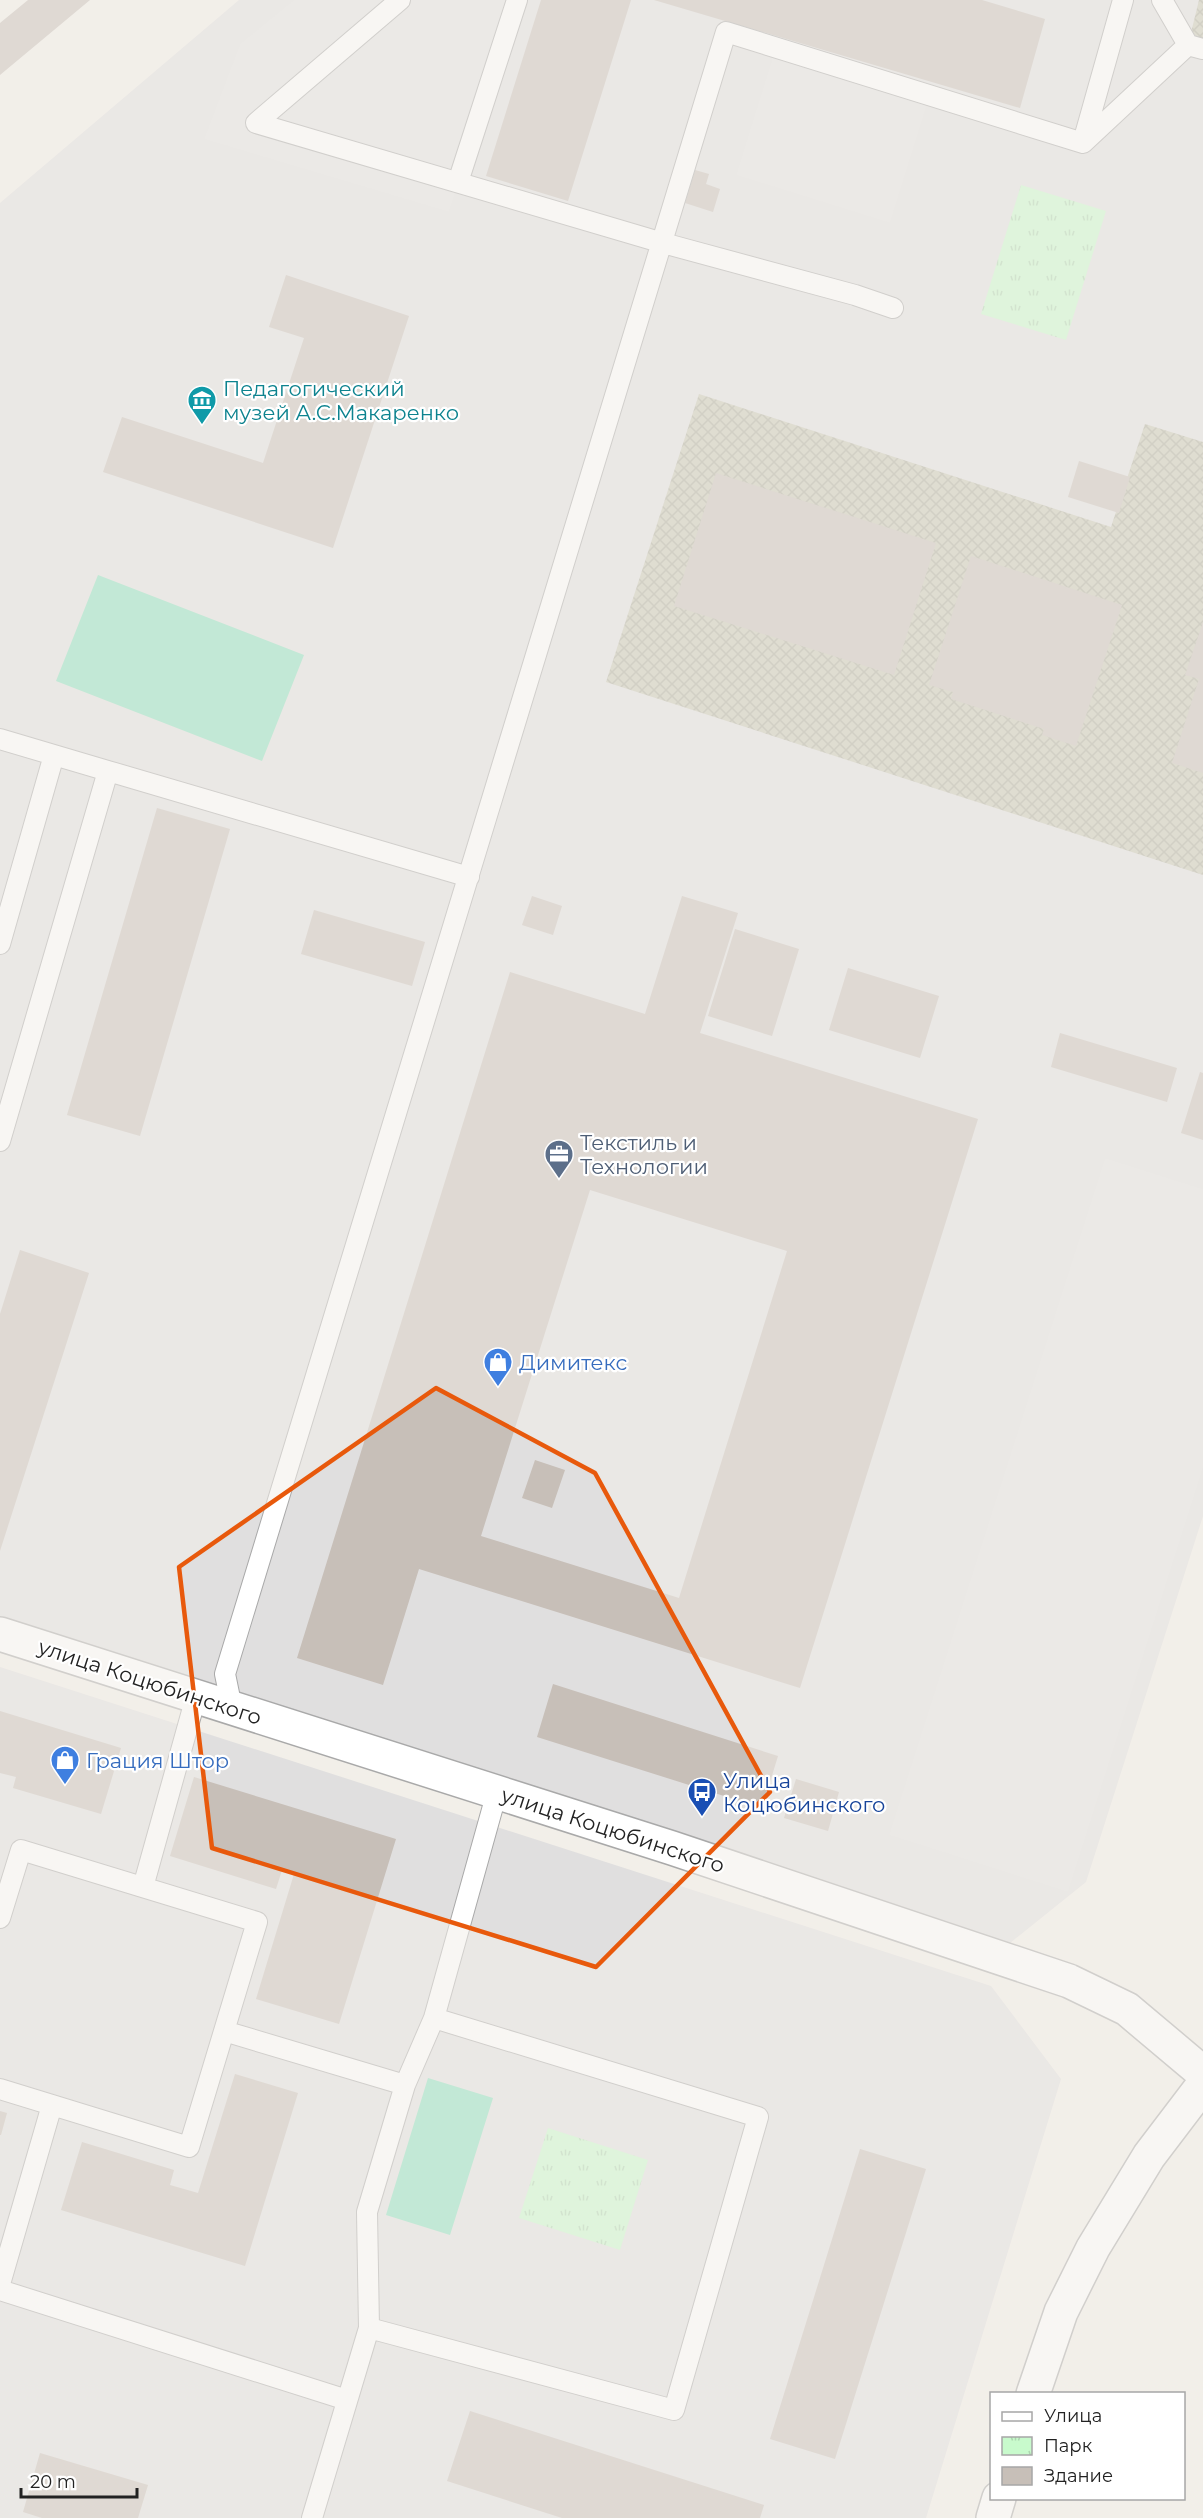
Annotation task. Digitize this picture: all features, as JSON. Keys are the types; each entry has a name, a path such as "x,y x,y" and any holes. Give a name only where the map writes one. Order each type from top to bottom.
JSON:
{"street":[{"name":"улица Коцюбинского","path":"0,1634 497,1792 1070,1981 1127,2009 1203,2073"},
{"path":"1034,2392 1061,2312 1093,2248 1149,2156 1203,2085"},
{"path":"993,2518 999,2500"}],"lane":[{"path":"400,0 256,123 663,243 855,295 892,308"},
{"path":"458,182 517,0"},
{"path":"1083,143 1123,0"},
{"path":"1083,143 1196,47 1162,0"},
{"path":"232,1708 225,1674 726,32 1083,143"},
{"path":"0,739 469,877"},
{"path":"0,944 54,755"},
{"path":"0,1141 108,771"},
{"path":"143,1887 196,1697"},
{"path":"312,2518 369,2328 367,2212 405,2085 434,2018 497,1792"},
{"path":"0,1918 21,1850 257,1922 189,2146 0,2089"},
{"path":"369,2328 674,2410 758,2117 434,2018"},
{"path":"224,2031 405,2085"},
{"path":"0,2284 52,2105"},
{"path":"0,2290 347,2400"}],"highlighted area":[{"path":"436,1388 595,1473 770,1792 596,1967 212,1848 179,1567"}],"shaded area":[{"path":"239,0 1203,0 1203,1516 1086,1882 1010,1943 0,1616 0,203"},
{"path":"294,0 517,0 449,212 204,139 240,44"},
{"path":"1199,0 1203,0 1203,49 1188,45"},
{"path":"776,47 930,95 890,223 736,175"},
{"path":"699,394 1111,527 1145,424 1203,442 1203,875 606,682"},
{"path":"1105,1158 1203,1189 1203,1468 1068,1892 889,1835"},
{"path":"0,1667 991,1986 1061,2079 926,2518 0,2518"}],"green space":[{"path":"1021,185 1106,211 1066,340 981,314"},
{"path":"98,575 304,655 262,761 56,681"},
{"path":"428,2078 493,2098 450,2235 386,2215"},
{"path":"548,2128 648,2160 620,2250 519,2218"}],"building":[{"path":"28,0 90,0 0,75 0,23"},
{"path":"541,0 631,0 568,201 486,176"},
{"path":"654,0 982,0 1045,19 1020,108"},
{"path":"695,170 709,174 706,184 720,189 713,212 685,203"},
{"path":"286,275 409,316 333,548 103,472 122,417 263,463 304,338 269,327"},
{"path":"1079,461 1130,477 1119,513 1068,497"},
{"path":"716,473 936,543 894,675 674,606"},
{"path":"971,556 1122,605 1076,746 1042,735 1044,729 951,699 953,692 929,685"},
{"path":"1203,622 1203,773 1172,763 1199,679 1185,675"},
{"path":"157,808 230,829 140,1136 67,1115"},
{"path":"532,896 562,906 553,935 522,925"},
{"path":"682,896 738,913 700,1033 978,1119 800,1688 419,1569 383,1685 297,1658 510,972 645,1014","holes":["590,1190 787,1251 679,1598 481,1536"]},
{"path":"314,910 425,942 412,986 301,954"},
{"path":"735,929 799,949 772,1036 708,1016"},
{"path":"848,968 939,996 920,1058 829,1030"},
{"path":"1060,1033 1177,1068 1167,1102 1051,1067"},
{"path":"1200,1072 1203,1073 1203,1140 1181,1133"},
{"path":"20,1250 89,1273 0,1551 0,1314"},
{"path":"535,1460 565,1470 552,1508 522,1498"},
{"path":"553,1684 778,1756 762,1808 537,1737"},
{"path":"0,1711 121,1748 101,1814 13,1788 16,1777 0,1773"},
{"path":"194,1777 396,1839 339,2024 256,1999 294,1874 282,1870 276,1889 170,1856"},
{"path":"796,1779 839,1792 828,1831 784,1818"},
{"path":"235,2074 298,2093 245,2266 61,2210 82,2142 174,2170 170,2185 198,2193"},
{"path":"0,2111 7,2113 1,2135 0,2135"},
{"path":"860,2149 926,2169 835,2459 770,2439"},
{"path":"470,2411 764,2505 760,2518 562,2518 447,2481"},
{"path":"40,2453 148,2485 138,2518 42,2518 23,2512"}],"place":[{"name":"Педагогический музей А.С.Макаренко","path":"202,426"},
{"name":"Текстиль и Технологии","path":"559,1180"},
{"name":"Димитекс","path":"498,1388"},
{"name":"Грация Штор","path":"65,1786"},
{"name":"Улица Коцюбинского","path":"702,1818"}]}
